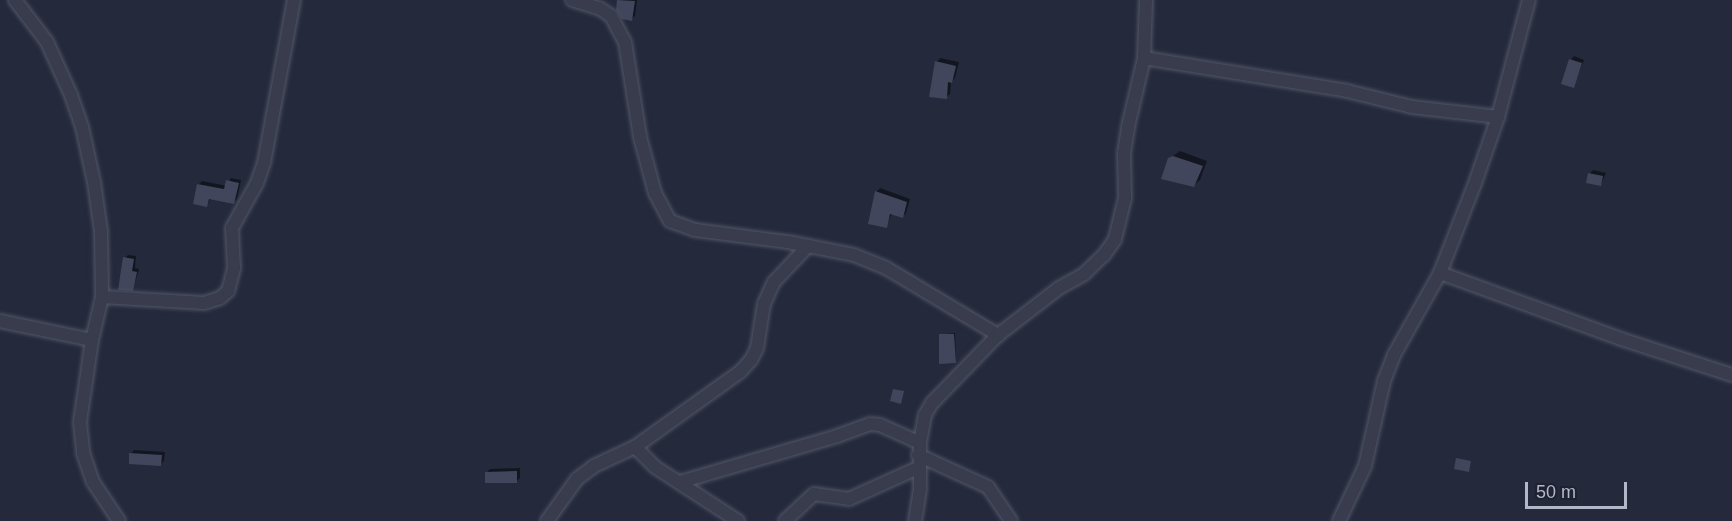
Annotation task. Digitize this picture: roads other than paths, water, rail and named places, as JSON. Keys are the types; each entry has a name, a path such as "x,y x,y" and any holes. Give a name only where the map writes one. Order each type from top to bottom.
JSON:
{"street":[{"path":"15,0 47,42 82,127 94,182 101,231 102,297 92,340 80,422 83,453 93,482 119,521"},
{"path":"102,297 204,303 220,298 228,291 234,268 232,228 257,183 264,163 294,0"},
{"path":"572,0 599,8 611,16 625,42 640,137 655,192 670,221 695,230 855,255 886,268 998,335"},
{"path":"915,521 920,488 919,455 925,415 932,403 998,335 1037,308 1059,288 1084,274 1104,255 1115,239 1125,198 1124,153 1128,128 1144,58 1146,0"},
{"path":"1339,521 1365,466 1382,389 1394,355 1440,273 1498,117 1528,0"},
{"path":"1144,58 1347,91 1412,107 1498,117"},
{"path":"547,521 577,479 594,466 635,447 741,371 751,360 757,348 764,304 774,282 808,246"},
{"path":"1440,273 1610,335 1732,375"},
{"path":"0,321 92,340"},
{"path":"680,482 837,436 870,424 880,425 919,455 988,487 1011,521"},
{"path":"635,447 655,467 738,521"},
{"path":"785,521 814,494 849,499 919,455"}]}
